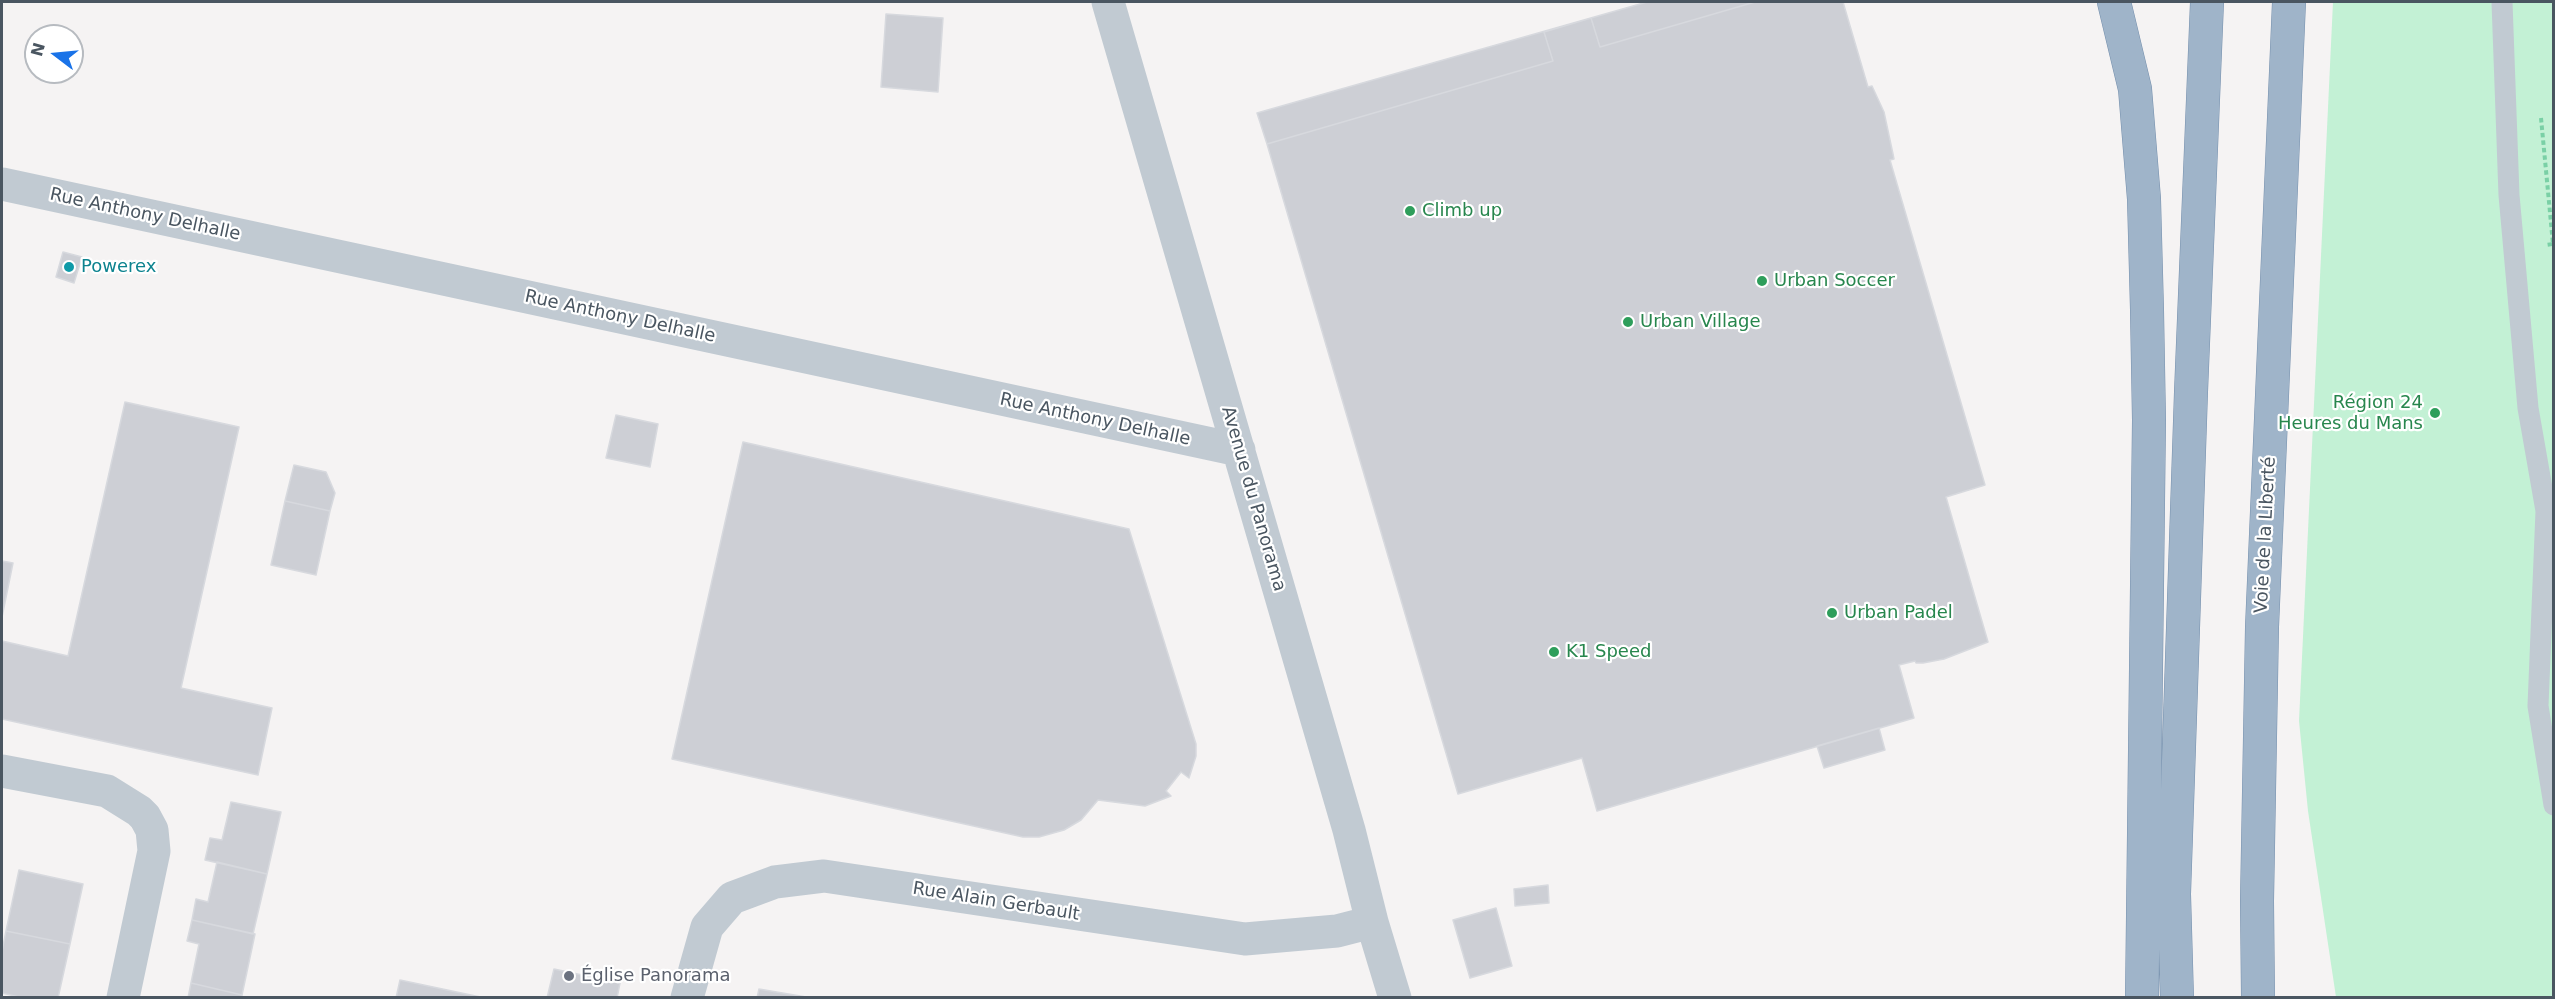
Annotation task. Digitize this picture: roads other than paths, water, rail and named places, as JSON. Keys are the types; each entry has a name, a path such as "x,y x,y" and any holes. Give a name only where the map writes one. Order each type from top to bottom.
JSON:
{"highway":[{"path":"2114,2 2135,89 2145,232 2149,420 2142,998"},
{"path":"2177,998 2175,882 2191,392 2207,2"},
{"name":"Voie de la Liberté","path":"2258,998 2257,901 2262,627 2289,2"}],"street":[{"name":"Avenue du Panorama","path":"1108,2 1349,830 1372,922 1395,998"},
{"name":"Rue Anthony Delhalle","path":"2,184 1239,450"},
{"path":"2,771 107,792 139,811 152,830 154,851 123,998"},
{"name":"Rue Alain Gerbault","path":"687,998 707,927 732,898 775,882 814,877 835,877 1245,939 1337,931 1372,922"}],"lane":[{"path":"2502,2 2509,195 2528,408 2546,511 2553,533"},
{"path":"2546,511 2538,706 2553,805"}],"place":[{"name":"Climb up","path":"1410,211"},
{"name":"Powerex","path":"69,267"},
{"name":"Urban Soccer","path":"1762,281"},
{"name":"Urban Village","path":"1628,322"},
{"name":"Région 24 Heures du Mans","path":"2435,413"},
{"name":"Urban Padel","path":"1832,613"},
{"name":"K1 Speed","path":"1554,652"},
{"name":"Église Panorama","path":"569,976"}]}
